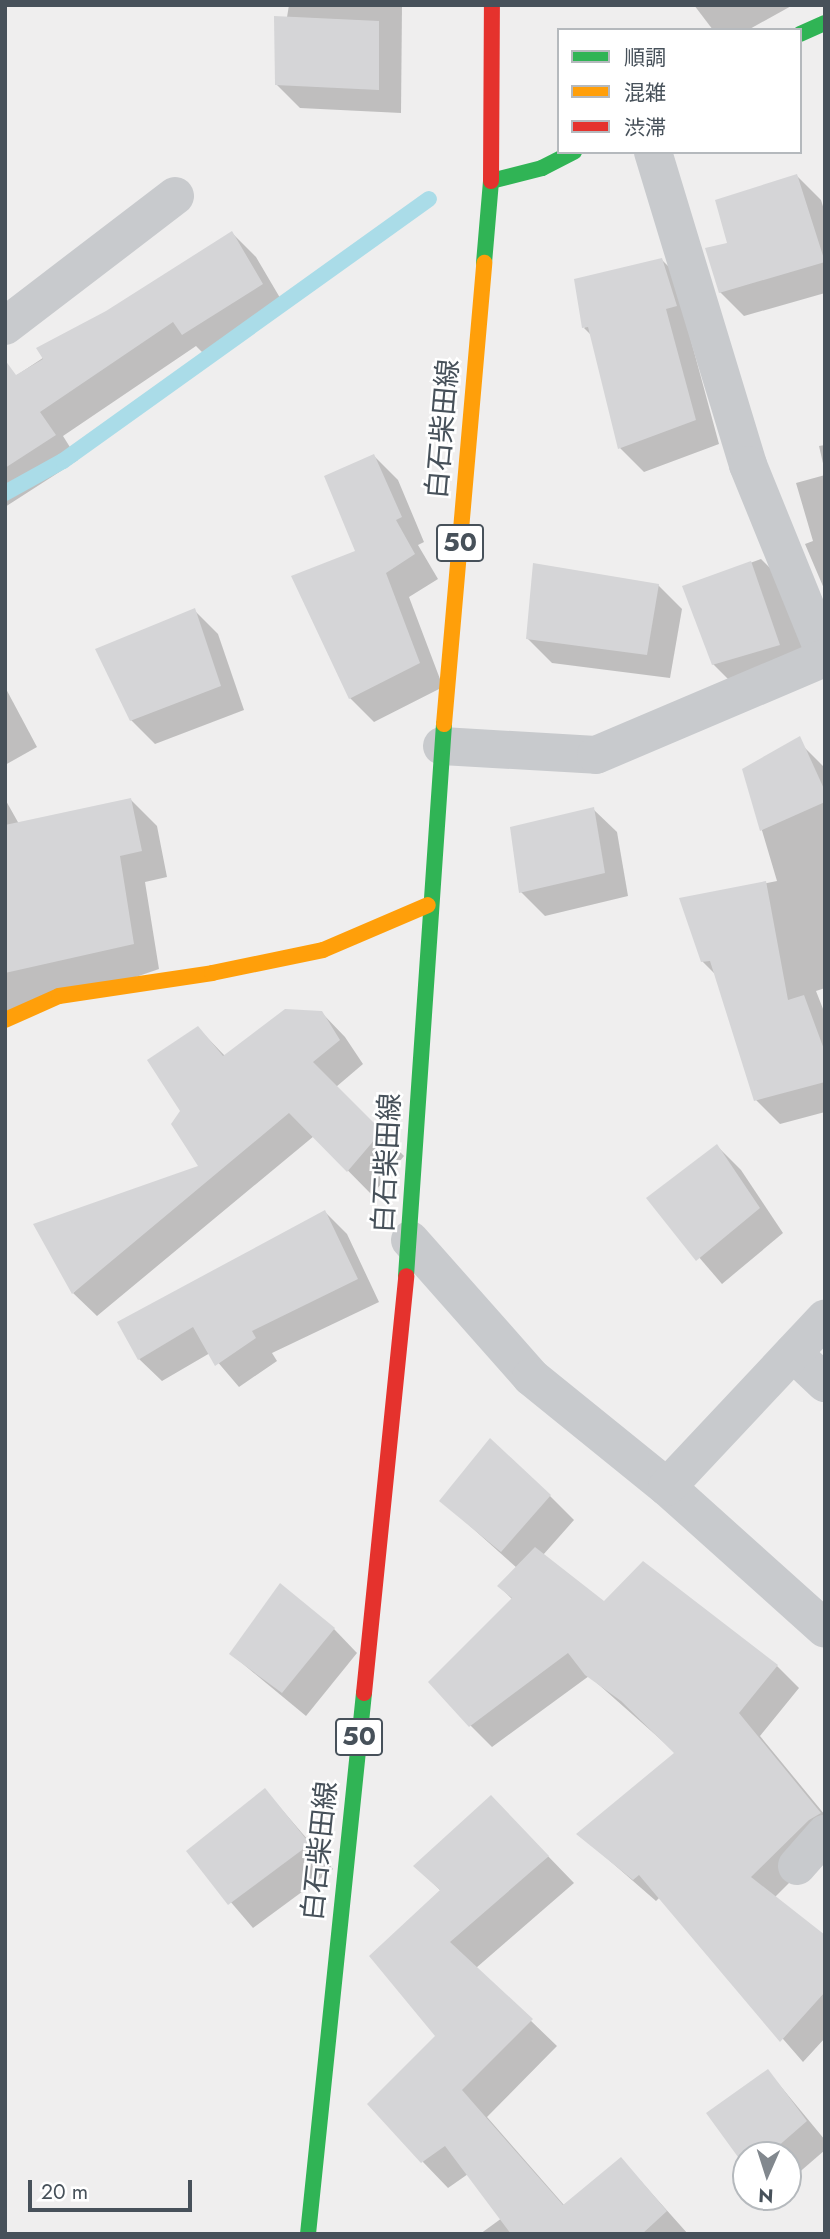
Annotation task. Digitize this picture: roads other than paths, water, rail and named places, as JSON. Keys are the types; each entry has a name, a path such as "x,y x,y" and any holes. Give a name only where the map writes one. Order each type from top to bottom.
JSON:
{"main road":[{"name":"白石柴田線","path":"307,2234 410,1240 428,905 491,181 492,5"},
{"path":"802,33 825,23"},
{"path":"491,181 542,168 570,154"},
{"path":"5,1020 59,996 212,973 323,950 428,905"}],"street":[{"path":"442,746 596,755 825,657 748,464 654,154"},
{"path":"5,326 175,196"},
{"path":"410,1240 531,1377 667,1487 825,1629"},
{"path":"667,1487 825,1319"},
{"path":"793,1353 825,1383"},
{"path":"797,1866 825,1834"}],"waterway":[{"path":"5,493 63,461 429,199"}]}
